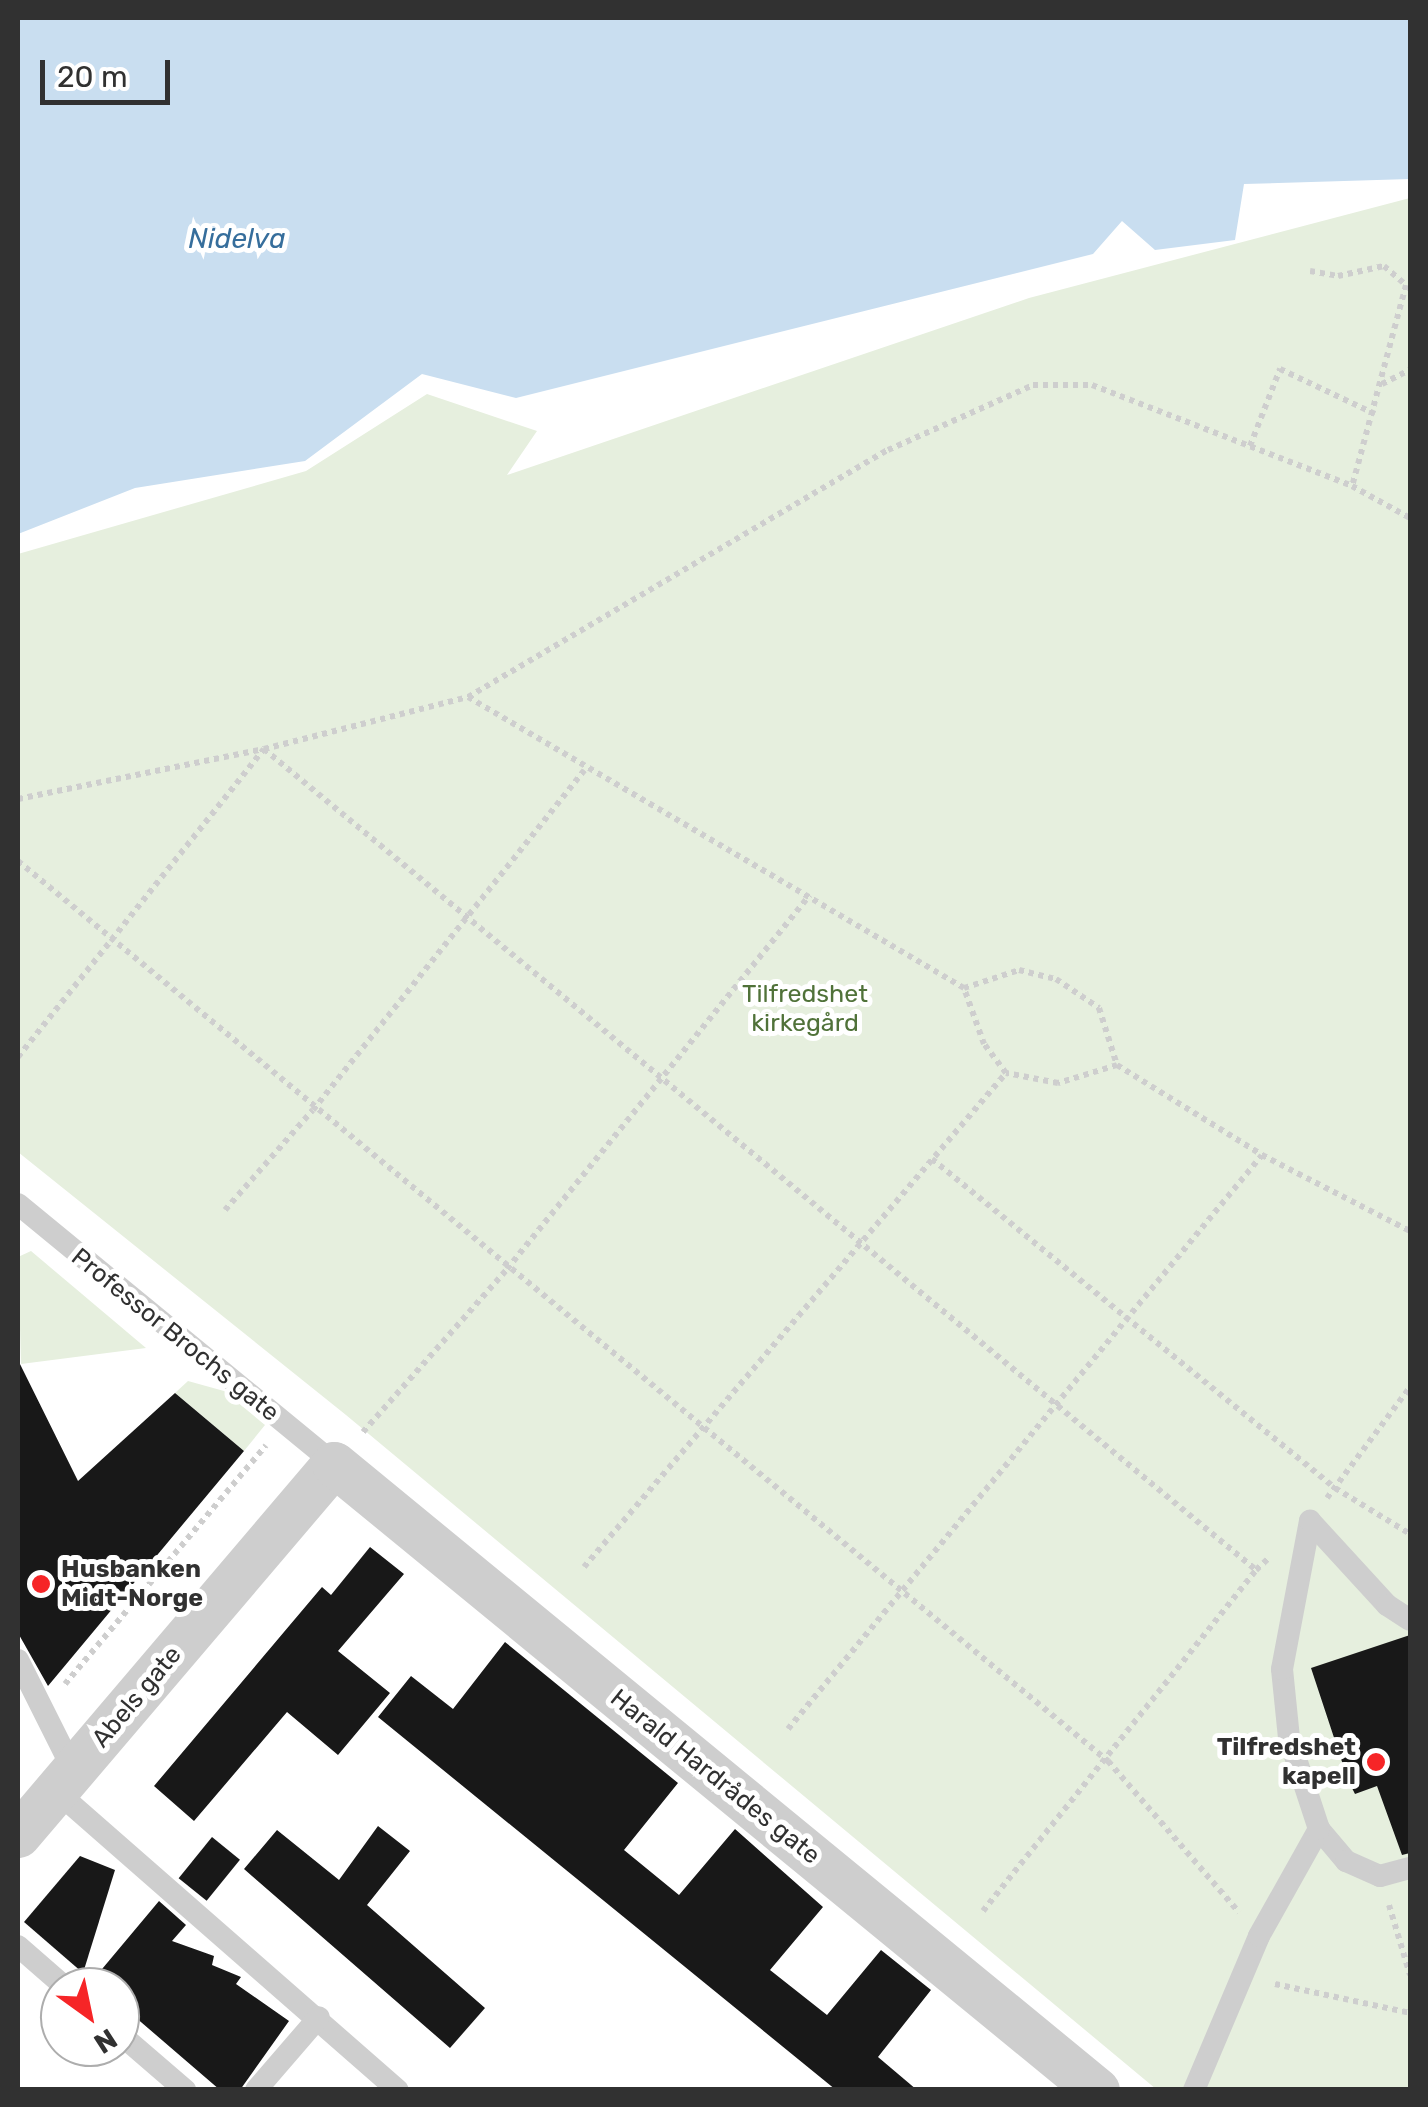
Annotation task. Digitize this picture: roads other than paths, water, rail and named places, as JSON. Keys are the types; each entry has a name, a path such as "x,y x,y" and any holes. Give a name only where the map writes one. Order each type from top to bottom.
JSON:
{"street":[{"name":"Abels gate","path":"18,1834 334,1464"},
{"name":"Harald Hardrådes gate","path":"334,1464 1097,2090"}],"lane":[{"name":"Professor Brochs gate","path":"18,1204 334,1464"},
{"path":"1410,1620 1386,1605 1310,1521 1282,1669 1288,1738 1319,1829 1346,1862 1380,1876 1410,1868"},
{"path":"18,1660 43,1711 65,1782 398,2090"},
{"path":"1194,2090 1260,1936 1319,1829"},
{"path":"18,1946 42,1967"},
{"path":"256,2090 319,2018"},
{"path":"140,2051 185,2090"}],"water":[{"name":"Nidelva","path":"18,18 1410,18 1410,179 1244,184 1235,240 1155,250 1122,221 1093,254 516,398 422,374 305,461 135,488 18,534"}],"place":[{"name":"Husbanken Midt-Norge","path":"41,1584"},
{"name":"Tilfredshet kapell","path":"1376,1762"}],"park label":[{"name":"Tilfredshet kirkegård","path":"805,1010"}]}
